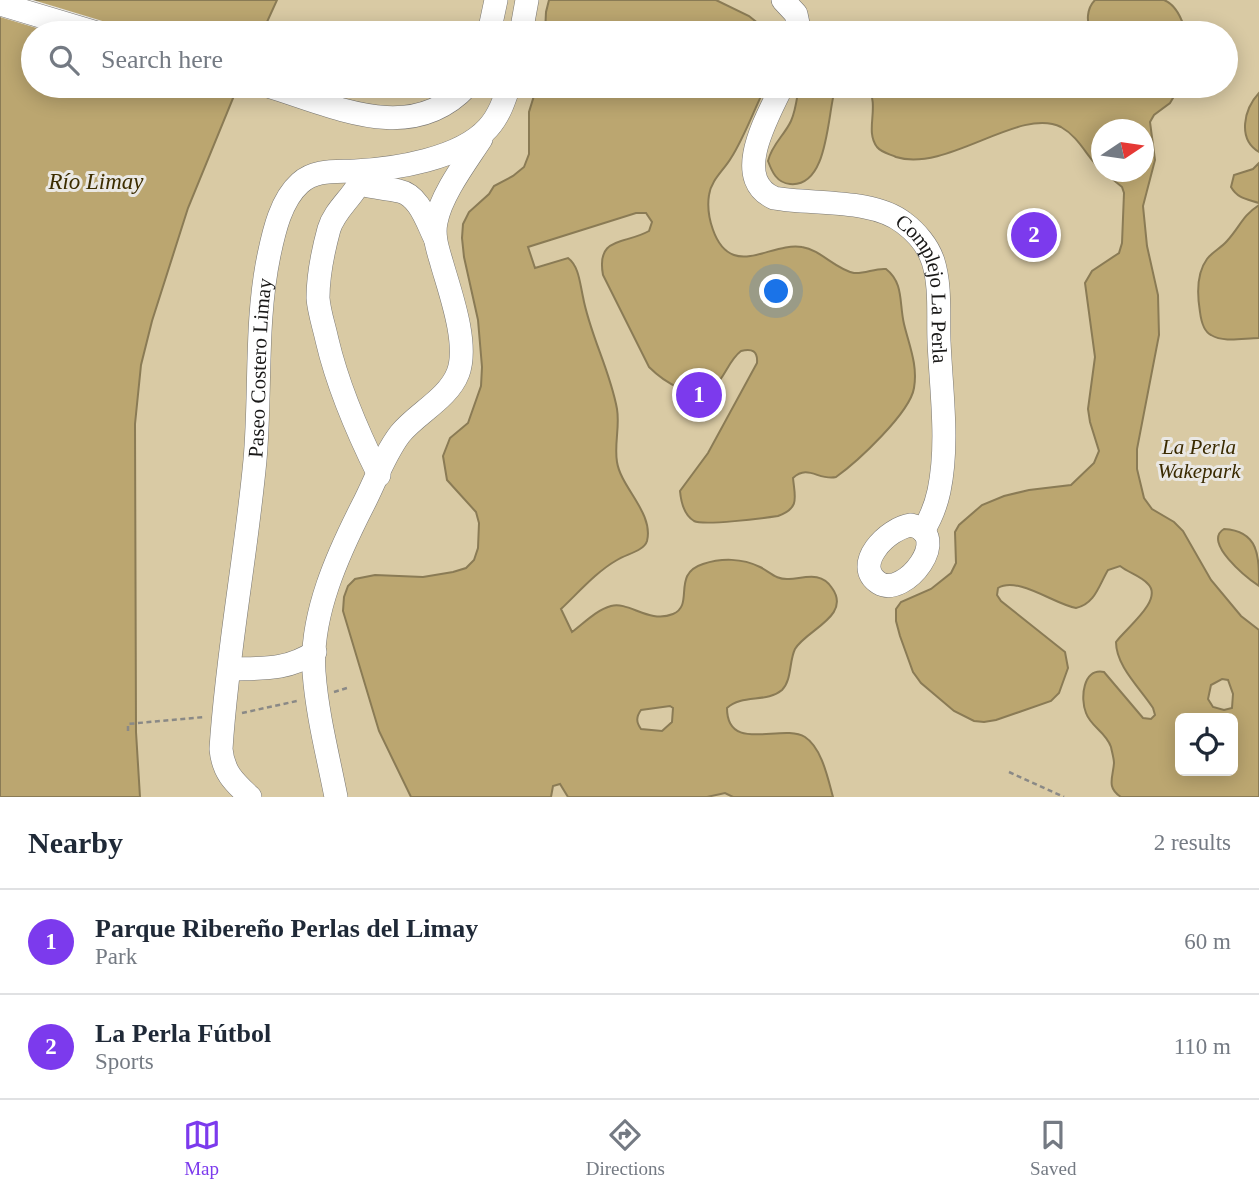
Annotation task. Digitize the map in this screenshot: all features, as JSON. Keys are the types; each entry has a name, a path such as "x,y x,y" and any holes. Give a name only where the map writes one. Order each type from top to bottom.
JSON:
{"street":[{"path":"492,21 496,0"},
{"path":"523,21 527,0"},
{"path":"783,0 796,14 797,21"},
{"path":"0,4 57,21"},
{"path":"308,98 366,116 397,119 445,105 453,98"},
{"path":"435,238 435,223 441,206 464,164 497,116 504,98"},
{"name":"Complejo La Perla","path":"777,98 754,155 758,187 774,198 861,207 890,214 914,232 932,257 937,286 943,449 935,507 923,531"},
{"name":"Paseo Costero Limay","path":"250,797 225,770 221,749 255,461 264,298 273,238 292,192 309,176 335,171 362,177 446,154 488,129"},
{"path":"336,797 313,669 318,628 331,572 400,435 445,392 458,373 461,352 454,304 435,238 415,199 402,191 377,189 362,177 330,226 318,278 318,301 335,373 358,432 379,475"},
{"path":"230,669 298,664 315,652"}],"path":[{"path":"128,732 128,724 256,712 347,688"},
{"path":"1009,772 1064,797"}],"green space":[{"name":"La Perla Wakepark","path":"277,0 1259,0 1259,797 140,797 136,732 135,424 141,365 188,208 233,98 1238,98 1238,21 267,21"}],"water":[{"name":"Río Limay","path":"0,0 277,0 267,21 21,21 21,98 233,98 188,208 141,365 135,424 136,732 140,797 0,797"},
{"path":"549,0 716,0 755,21 546,21"},
{"path":"1095,0 1164,0 1176,10 1182,21 1088,21 1090,7"},
{"path":"1259,93 1259,152 1248,140 1245,124 1250,107"},
{"path":"533,98 760,98 736,150 710,190 710,220 721,245 741,257 794,246 802,247 854,273 886,269 896,281 915,380 910,398 893,423 869,449 836,477 804,472 793,478 794,502 785,513 748,520 700,522 694,521 685,512 680,491 708,453 757,363 755,353 751,350 741,351 714,387 698,393 671,384 649,367 603,275 602,262 608,248 614,244 649,231 652,222 646,213 636,213 528,247 535,268 568,258 577,270 590,325 610,380 617,409 617,462 624,481 642,511 648,531 647,541 642,547 602,570 561,609 572,632 595,614 611,606 618,605 648,615 673,614 682,604 688,575 693,569 710,562 724,560 753,564 780,578 823,579 837,598 836,607 832,615 795,649 785,686 776,694 740,701 727,708 729,722 736,730 746,734 795,734 811,742 820,756 833,797 733,797 725,793 707,797 568,797 560,784 553,786 551,797 411,797 379,731 343,611 344,597 348,586 355,579 375,575 423,577 466,568 474,560 478,548 479,523 476,512 447,480 443,456 450,438 468,423 481,386 478,320 464,257 463,224 469,212 494,186 524,167 529,154 529,112","holes":["670,706 673,708 672,722 662,731 641,729 637,720 641,710"]},
{"path":"797,98 833,98 820,161 813,174 803,182 790,184 778,179 768,161 791,121"},
{"path":"872,98 1173,98 1152,119 1091,119 1091,159 1067,131 1044,123 1025,125 938,156 916,159 896,157 884,152 877,147 872,133"},
{"path":"1259,163 1259,203 1240,196 1231,187 1234,175 1253,169"},
{"path":"1116,182 1149,182 1143,206 1147,246 1158,295 1159,335 1137,449 1137,469 1144,498 1152,509 1174,522 1183,531 1211,580 1241,616 1259,630 1259,797 1121,797 1113,790 1114,761 1111,747 1106,737 1088,718 1084,707 1087,679 1097,672 1104,672 1143,718 1151,719 1155,715 1153,708 1124,668 1116,642 1147,606 1152,591 1145,581 1120,566 1108,570 1092,598 1076,608 1026,588 1006,585 998,588 997,595 1001,601 1065,652 1068,668 1059,693 1051,701 996,720 974,721 954,711 921,683 913,672 896,621 896,609 901,602 931,589 951,573 956,563 955,532 959,525 982,505 1029,490 1071,485 1094,463 1099,451 1088,409 1095,357 1085,283 1092,271 1119,253 1122,243 1122,187","holes":["1222,679 1228,680 1233,694 1232,708 1224,710 1213,707 1208,699 1211,685"]},
{"path":"1259,205 1259,338 1216,337 1206,331 1201,318 1198,291 1201,271 1209,257"},
{"path":"1224,529 1244,535 1255,547 1259,586 1245,576 1222,551 1218,542"}],"pier":[{"path":"0,0 33,0 102,21 21,21 21,23 0,17"}],"place":[{"name":"La Perla Fútbol","path":"1034,235"},
{"name":"Parque Ribereño Perlas del Limay","path":"699,395"}]}
